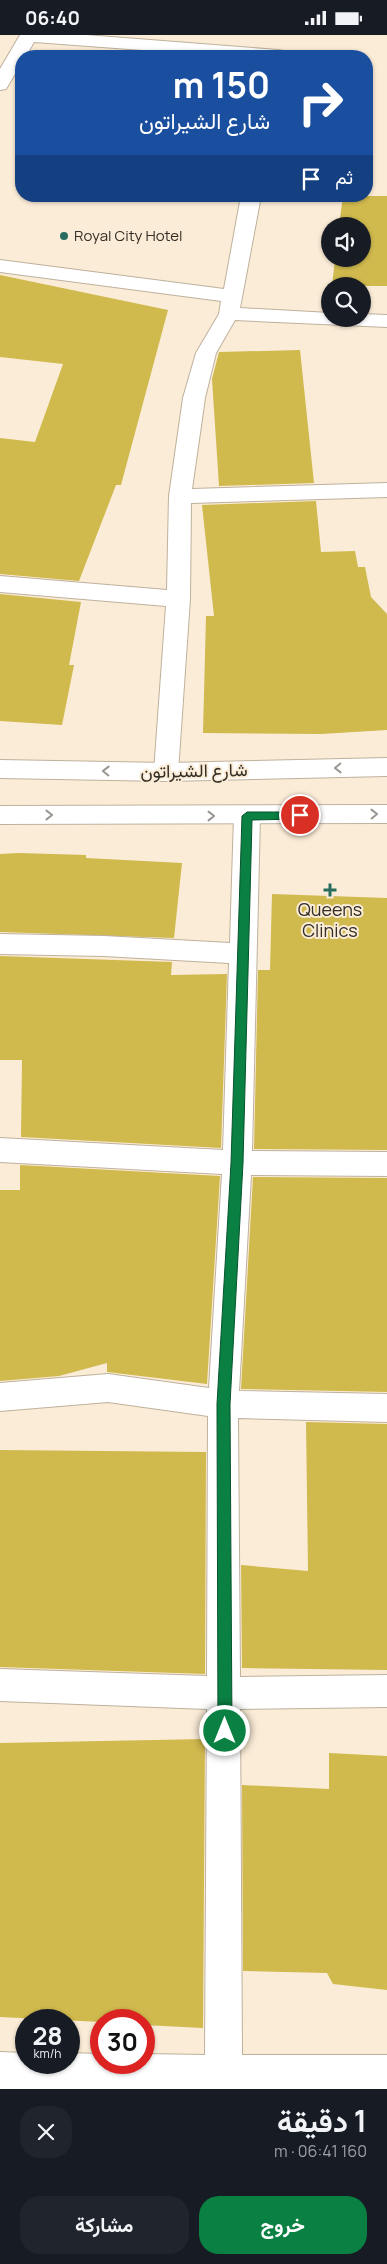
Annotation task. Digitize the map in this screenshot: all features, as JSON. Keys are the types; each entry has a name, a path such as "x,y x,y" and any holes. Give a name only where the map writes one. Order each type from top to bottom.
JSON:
{"street":[{"path":"20,50 29,35 207,50"},
{"path":"279,50 282,35"},
{"path":"0,85 15,59"},
{"path":"166,772 178,599 180,496 194,398 206,353 231,305 250,202"},
{"path":"0,266 231,305 321,318"},
{"path":"371,320 387,321"},
{"path":"180,496 387,490"},
{"path":"0,584 178,599"},
{"name":"شارع الشيراتون","path":"0,769 166,772 387,767"},
{"path":"0,815 247,816 387,814"},
{"path":"224,2082 225,1693 223,1404 237,1163 247,816"},
{"path":"0,944 104,945 244,954"},
{"path":"0,1149 237,1163 387,1164"},
{"path":"0,1397 108,1388 223,1404 387,1408"},
{"path":"0,1685 225,1693 387,1691"},
{"path":"0,2071 224,2082 387,2074"}],"building":[{"path":"373,196 387,196 387,286 371,286 371,277 333,277 334,267 371,267 371,217 340,217 342,202 373,202"},
{"path":"0,275 168,310 121,485 116,485 79,581 0,574 0,438 35,442 63,364 0,357"},
{"path":"300,350 314,483 219,486 212,379 219,352"},
{"path":"316,501 321,552 355,551 358,567 365,567 371,597 387,614 387,730 321,734 203,733 206,616 214,616 202,505"},
{"path":"0,594 81,602 69,665 74,665 62,725 0,721"},
{"path":"0,854 86,855 86,858 182,863 174,938 0,932"},
{"path":"272,894 387,898 387,1150 254,1149 258,970 270,970"},
{"path":"0,956 172,962 171,975 227,974 221,1148 21,1137 22,1060 0,1060"},
{"path":"20,1165 220,1176 207,1384 107,1372 107,1363 59,1376 0,1381 0,1190 20,1190"},
{"path":"253,1177 387,1178 387,1392 241,1389"},
{"path":"306,1422 387,1424 387,1670 242,1668 241,1565 308,1571"},
{"path":"0,1450 206,1452 205,1674 0,1667"},
{"path":"205,1739 203,2028 155,2026 155,2009 90,2009 90,2021 80,2021 80,2009 15,2009 15,2018 0,2017 0,1743"},
{"path":"329,1753 387,1756 387,1990 333,1984 327,1973 243,1971 242,1785 329,1789"}],"place":[{"name":"Royal City Hotel","path":"64,236"},
{"name":"Queens Clinics","path":"330,890"}],"route":[{"path":"225,1731 223,1404 237,1163 247,816 300,815"}]}
